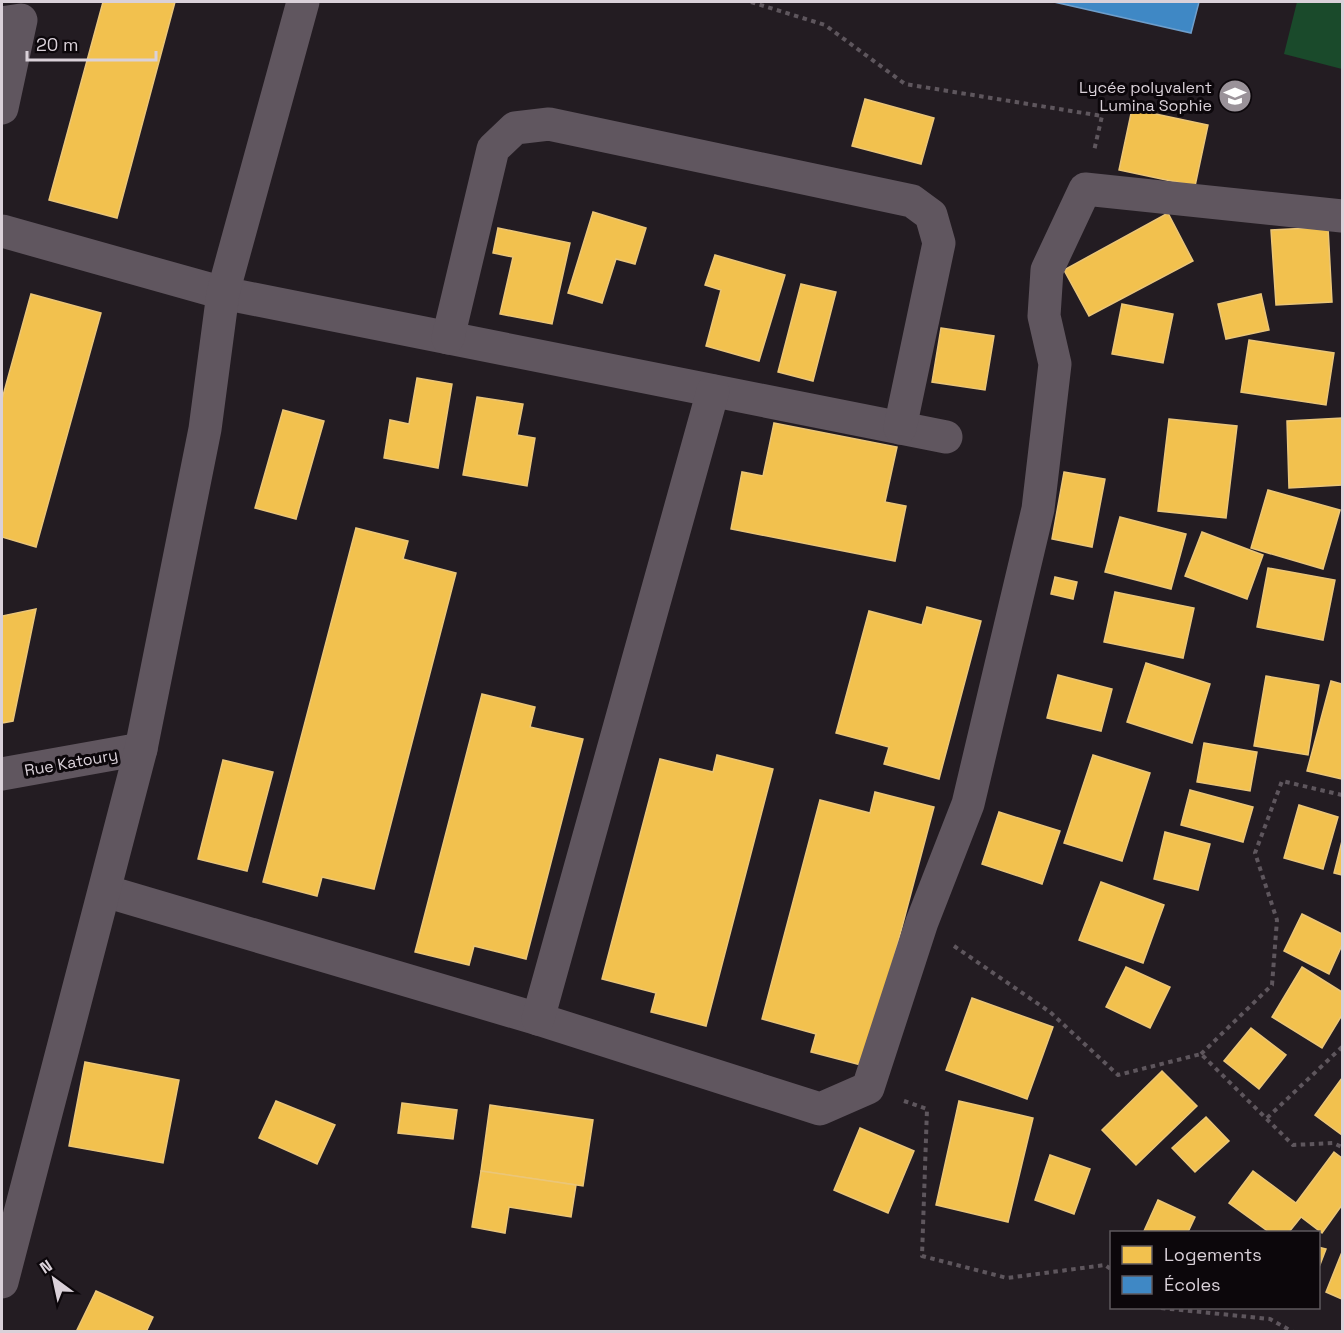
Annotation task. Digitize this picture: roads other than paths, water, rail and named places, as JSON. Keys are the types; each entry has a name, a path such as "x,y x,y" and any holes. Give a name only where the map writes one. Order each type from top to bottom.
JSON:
{"street":[{"path":"2,1282 141,750 205,429 223,293 303,2"},
{"path":"2,23 21,20 2,108"},
{"path":"448,338 494,149 515,128 549,124 912,201 931,215 939,243 900,428"},
{"path":"105,891 538,1020 820,1109 868,1088 922,922 968,804 1038,509 1055,364 1044,316 1047,270 1085,189 1342,216"},
{"path":"2,231 223,293 946,437"},
{"path":"538,1020 713,391"},
{"name":"Rue Katoury","path":"2,774 141,750"}],"place":[{"name":"Lycée polyvalent Lumina Sophie","path":"1235,96"}]}
